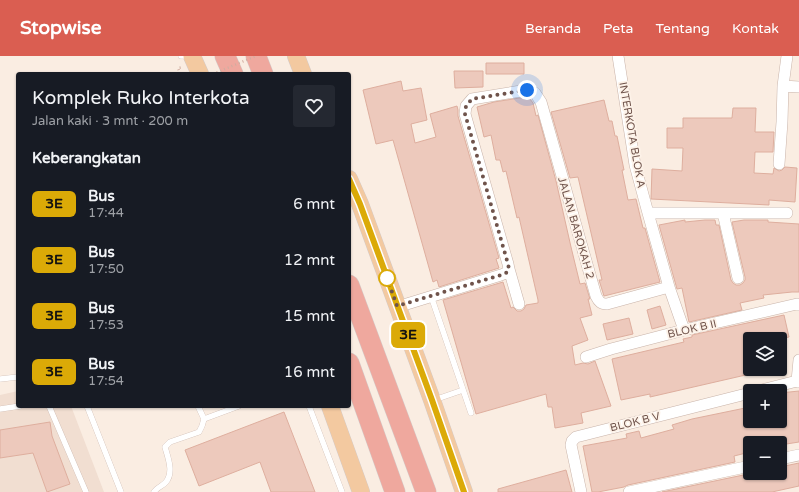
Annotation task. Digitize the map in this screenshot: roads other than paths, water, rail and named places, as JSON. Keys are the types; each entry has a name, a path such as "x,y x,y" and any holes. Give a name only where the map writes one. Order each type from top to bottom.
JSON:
{"highway":[{"path":"225,56 232,72"},
{"path":"256,56 262,72"},
{"path":"351,290 426,492"},
{"path":"351,369 395,492"}],"main road":[{"path":"192,56 199,72"},
{"path":"296,56 302,72"},
{"path":"351,184 360,204 432,400 464,492"},
{"path":"331,408 361,492"}],"street":[{"name":"INTERKOTA BLOK A","path":"618,56 635,165 669,287 684,330"},
{"path":"779,164 782,129 783,86 787,56"},
{"path":"783,86 799,87"},
{"name":"JALAN BAROKAH 2","path":"509,269 465,114 466,106 472,99 527,90 535,93 541,102 596,296 599,301 602,304 608,304 669,287"},
{"path":"648,213 787,213"},
{"path":"723,213 738,278"},
{"path":"397,306 501,275 506,273 509,269"},
{"path":"509,269 519,304"},
{"name":"BLOK B II","path":"586,357 684,330 797,304 799,305"},
{"path":"786,384 798,381 799,360"},
{"name":"BLOK B V","path":"581,492 571,445 572,441 576,437 743,395"},
{"path":"787,458 799,455"},
{"path":"629,492 743,468"}],"lane":[{"path":"431,296 471,413"},
{"path":"0,379 16,377"},
{"path":"432,400 463,390"},
{"path":"0,409 16,407"},
{"path":"50,408 86,492"},
{"path":"88,408 122,492"},
{"path":"154,492 166,482 169,477 170,469 166,447 170,442 199,432 204,419 199,408"},
{"path":"204,419 234,408"},
{"path":"310,408 342,492"}]}
